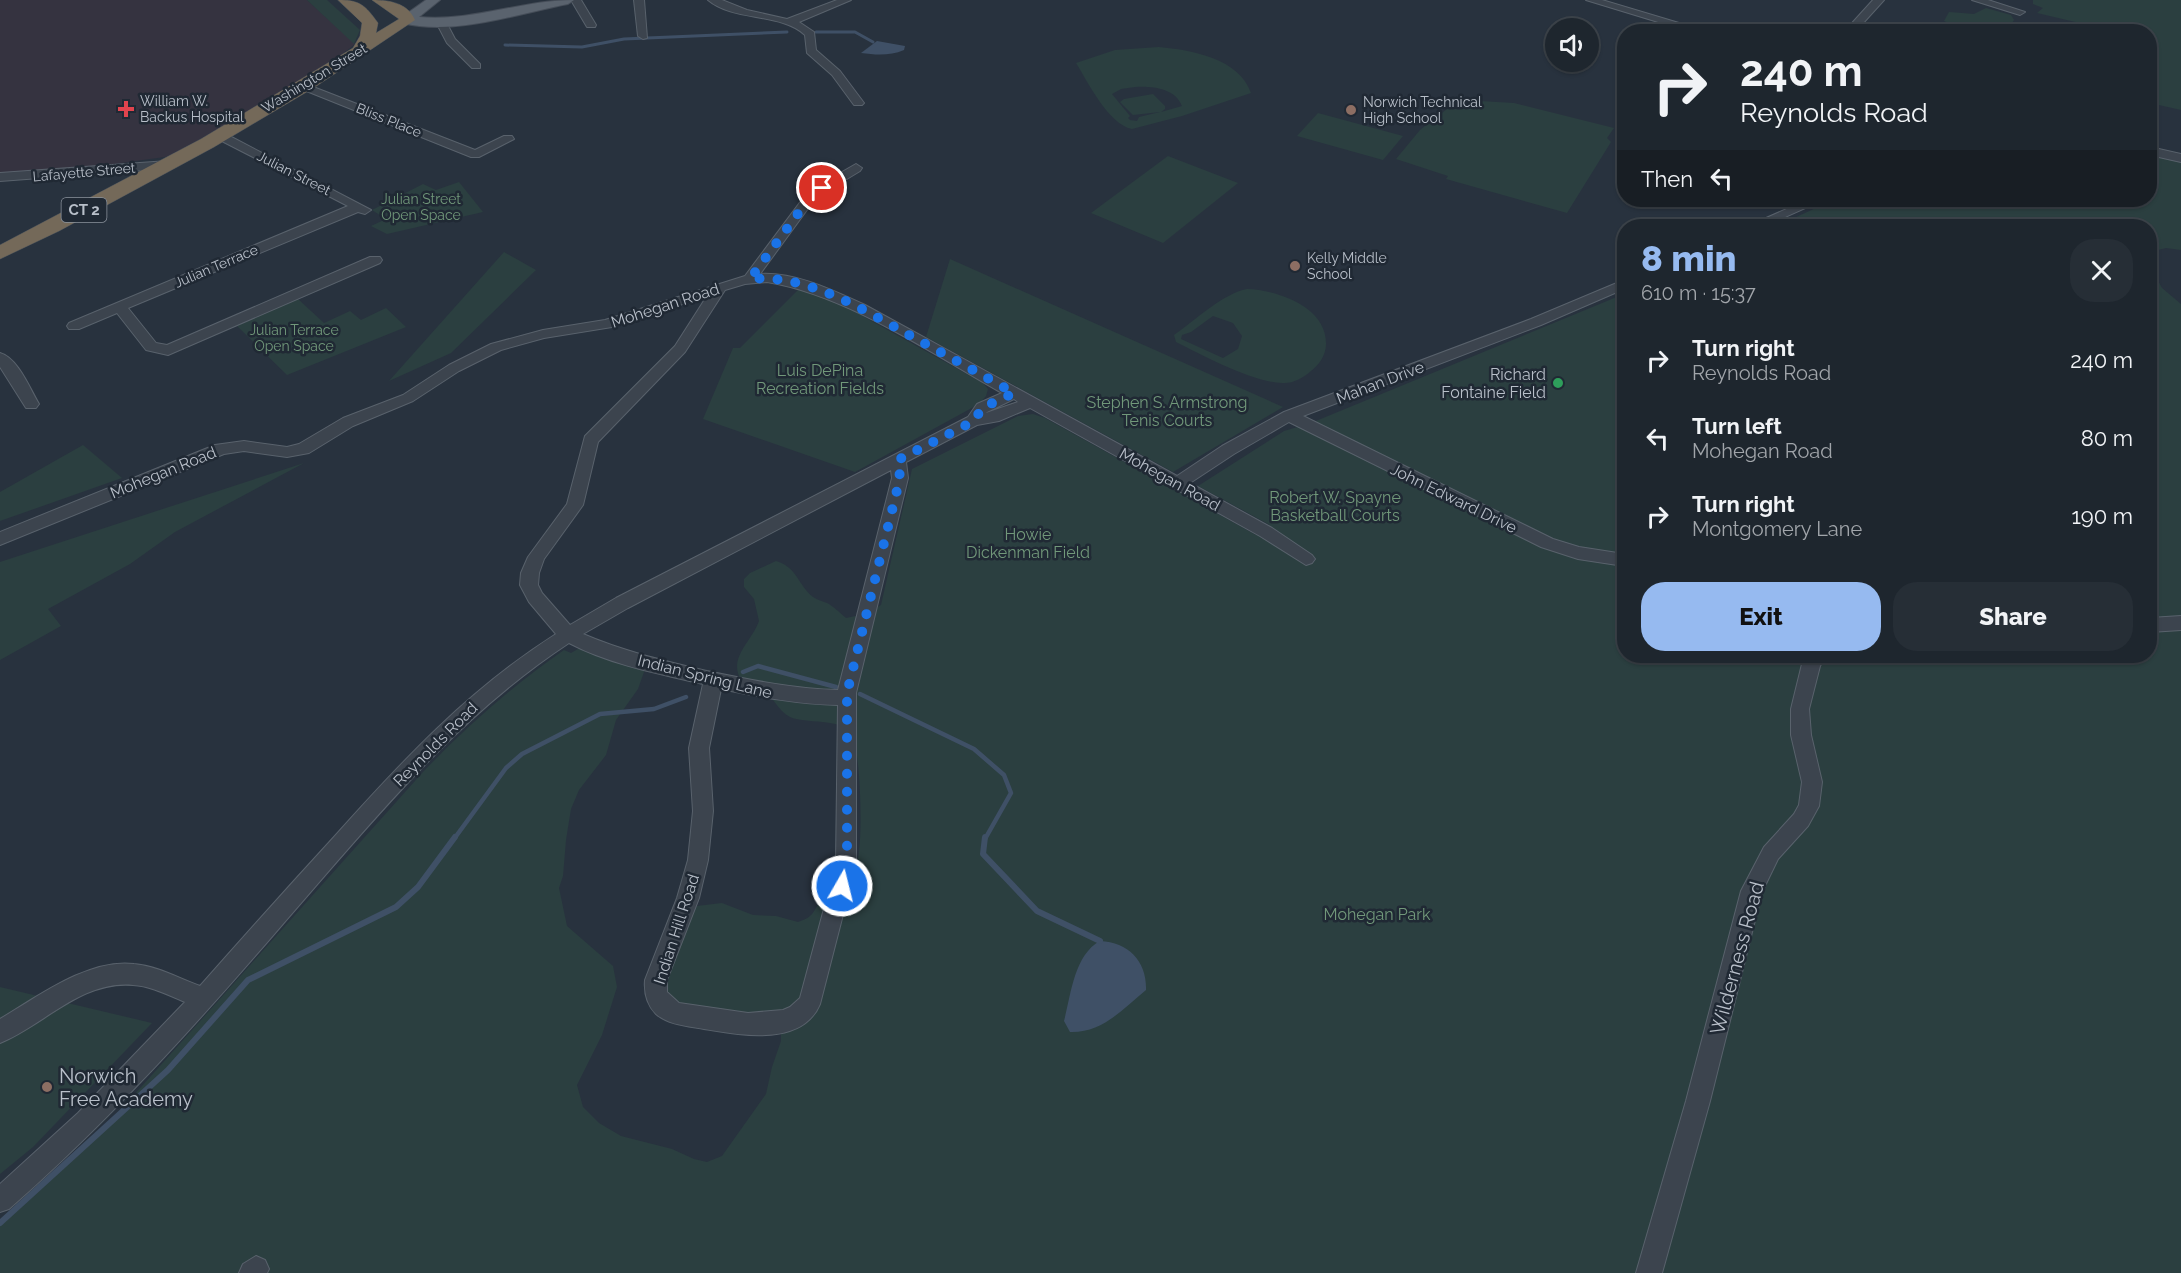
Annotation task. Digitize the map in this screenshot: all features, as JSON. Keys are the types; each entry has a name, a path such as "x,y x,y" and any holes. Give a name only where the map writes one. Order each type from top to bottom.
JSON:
{"highway":[{"path":"346,0 370,23 368,36 360,51"},
{"path":"356,0 385,19 407,20 405,15 380,0"},
{"path":"394,0 417,0"},
{"name":"Washington Street","path":"0,253 168,165 303,86 407,20"}],"main road":[{"name":"Washington Street","path":"407,20 434,0"},
{"path":"407,20 441,22 568,0"}],"street":[{"path":"576,0 591,25"},
{"path":"639,0 643,36"},
{"path":"713,0 744,12 788,21 809,32 810,49 838,75 858,104"},
{"path":"788,21 846,0"},
{"path":"1591,0 1676,24"},
{"path":"1856,24 1879,0"},
{"path":"1977,0 2020,12"},
{"path":"441,22 457,48 476,66"},
{"name":"Bliss Place","path":"303,86 475,154 508,139"},
{"name":"Julian Street","path":"220,135 363,209"},
{"path":"2157,153 2181,158"},
{"name":"Lafayette Street","path":"0,177 168,165"},
{"path":"750,279 808,200 818,191 856,168"},
{"path":"1771,219 1800,207"},
{"name":"Julian Terrace","path":"74,326 363,209"},
{"path":"120,307 151,347 168,350 375,260"},
{"name":"Mohegan Road","path":"0,539 221,449 244,446 287,452 308,447 348,422 408,398 454,368 496,347 543,334 607,324 750,279 773,279 792,282 836,297 1266,532 1306,559"},
{"name":"Indian Spring Lane","path":"720,287 680,349 591,440 575,505 544,546 532,567 529,579 531,590 554,622 568,633 598,648 667,669 787,695 847,698"},
{"name":"Mahan Drive","path":"1178,483 1234,446 1289,416 1536,322 1617,287"},
{"path":"0,358 10,369 31,404"},
{"name":"Reynolds Road","path":"974,421 982,408 1014,393"},
{"name":"Reynolds Road","path":"0,1200 100,1106 202,998 436,740 509,676 568,633 622,603 974,421 994,417 1031,402"},
{"name":"John Edward Drive","path":"1289,416 1547,543 1586,554 1617,559"},
{"path":"847,698 900,478 898,460"},
{"path":"2157,625 2181,623"},
{"name":"Wilderness Road","path":"1648,1273 1701,1089 1752,891 1771,853 1801,820 1809,806 1812,782 1801,735 1800,709 1812,663"},
{"name":"Indian Hill Road","path":"713,680 699,748 703,811 699,853 688,898 656,980 655,993 665,1008 678,1014 765,1025 782,1024 805,1010 812,997 845,874 847,698"},
{"path":"0,1032 92,980 114,973 135,974 202,998"}],"shaded area":[{"name":"William W. Backus Hospital","path":"0,0 307,0 355,44 333,62 172,156 84,168 0,173"}],"green space":[{"path":"307,0 327,0 360,30 354,44"},
{"path":"2033,0 2181,0 2181,110 2157,105 2157,24 2084,24 2037,13 2043,8 2033,4"},
{"path":"1986,8 2011,15 2014,20 2011,24 1951,24 1944,21 1949,12 1974,14"},
{"path":"1159,47 1212,58 1236,71 1245,81 1251,93 1182,116 1132,129 1123,126 1107,111 1076,63 1115,50","holes":["1142,87 1169,92 1179,100 1182,106 1161,112 1165,106 1153,94 1124,99 1120,102 1133,115 1160,112 1139,117 1137,121 1130,120 1128,118 1130,116 1112,94 1121,89"]},
{"path":"1480,101 1514,103 1614,128 1607,138 1611,142 1567,213 1446,179 1448,176 1396,159 1420,130 1447,109"},
{"path":"1318,113 1403,136 1383,160 1297,136"},
{"path":"1168,156 1238,183 1163,243 1091,213"},
{"name":"Mohegan Park","path":"2157,156 2181,161 2181,250 2166,248 2157,250 2157,219 1792,219 1818,207 2157,207"},
{"name":"Julian Street Open Space","path":"459,182 483,212 387,234 371,226 386,219 372,210 423,184 436,190"},
{"path":"504,252 536,270 451,353 389,381"},
{"name":"Stephen S. Armstrong Tenis Courts","path":"950,259 1283,407 1173,472 926,337"},
{"name":"Mohegan Park","path":"2157,279 2162,288 2181,304 2181,1273 0,1273 0,1226 61,1171 125,1105 423,772 473,723 526,678 564,650 571,653 588,643 644,656 644,672 638,689 616,720 606,755 579,790 571,809 563,876 559,888 567,926 613,966 617,987 602,1035 577,1085 583,1107 599,1123 621,1136 672,1149 707,1162 722,1156 766,1094 781,1041 781,1028 745,1025 667,1000 670,969 697,906 722,903 753,915 776,916 798,922 810,916 823,896 845,878 856,865 861,821 857,757 851,733 839,725 790,717 781,710 762,687 740,678 737,670 739,656 759,621 754,599 744,587 744,579 750,573 776,561 789,567 813,597 829,604 846,618 865,614 881,605 912,469 1018,416 1033,414 1045,418 1256,535 1270,525 1198,486 1284,431 1311,423 1617,297 1617,663 2157,663"},
{"name":"Luis DePina Recreation Fields","path":"800,288 841,304 983,383 988,389 986,396 979,404 855,472 703,419 733,348 740,348"},
{"path":"1247,289 1272,293 1298,303 1309,311 1324,331 1326,344 1317,366 1293,381 1270,382 1228,367 1176,342 1174,335 1219,302","holes":["1213,316 1233,323 1242,336 1238,349 1223,358 1181,339 1182,335 1191,332"]},
{"name":"Julian Terrace Open Space","path":"298,299 324,323 350,311 361,320 386,308 406,327 287,375 237,326"},
{"path":"83,445 122,478 0,521 0,492"},
{"path":"304,463 175,532 130,564 48,609 61,626 0,660 0,562"},
{"name":"Norwich Free Academy","path":"0,987 152,1023 33,1147 0,1174"}],"water":[{"path":"877,41 905,46 904,50 883,54 861,53"},
{"path":"1100,941 1120,945 1134,955 1140,962 1146,980 1146,990 1102,1024 1092,1029 1070,1032 1064,1021 1075,976 1084,956"}],"waterway":[{"path":"505,45 582,47 624,39 787,32"},
{"path":"816,32 855,32 873,42"},
{"path":"743,672 758,666 836,687"},
{"path":"860,694 974,749 1004,775 1011,793 985,839"},
{"path":"454,839 506,768 522,754 600,714 654,709 686,697"},
{"path":"0,1223 168,1070 248,980 396,907 418,887 455,837"},
{"path":"985,837 983,854 1037,911 1100,941"}],"place":[{"name":"William W. Backus Hospital","path":"126,109"},
{"name":"Norwich Technical High School","path":"1351,110"},
{"name":"Kelly Middle School","path":"1295,266"},
{"name":"Richard Fontaine Field","path":"1558,383"},
{"name":"Norwich Free Academy","path":"47,1087"}],"route":[{"path":"822,188 808,200 792,220 750,279 792,282 848,302 1014,393 982,408 976,414 974,421 898,460 901,470 900,478 847,693 847,852 842,886"}],"park label":[{"name":"Robert W. Spayne Basketball Courts","path":"1335,506"},
{"name":"Howie Dickenman Field","path":"1028,543"}]}
